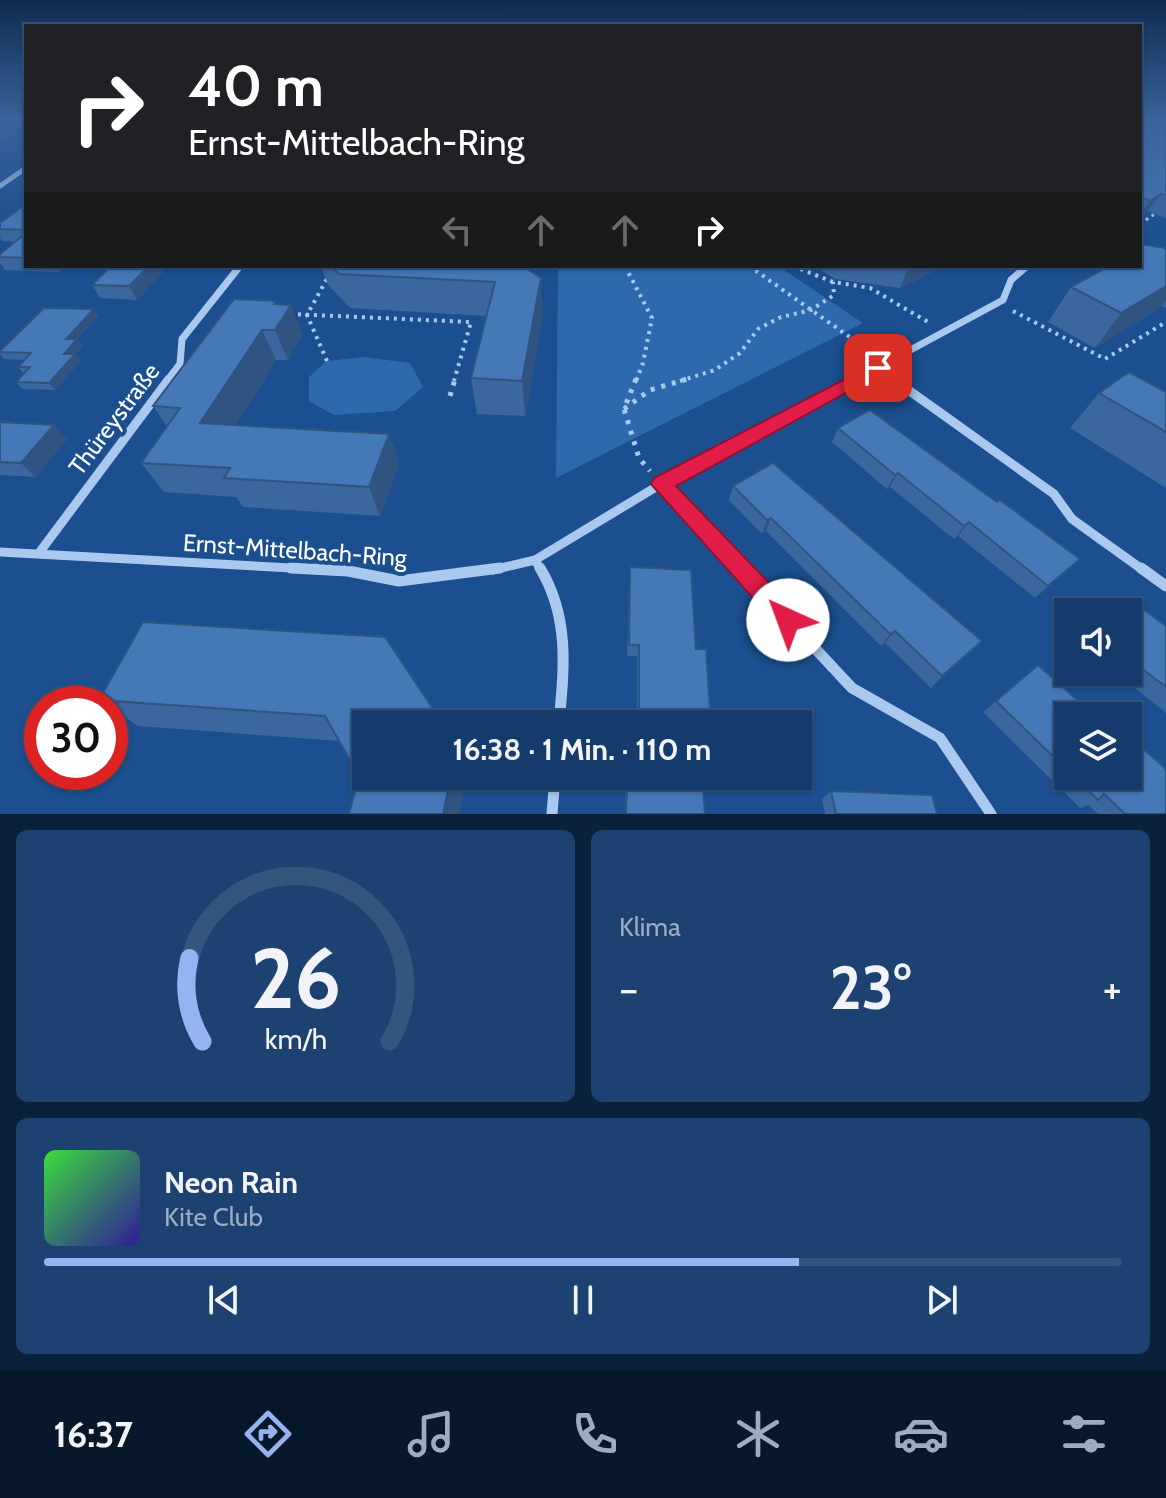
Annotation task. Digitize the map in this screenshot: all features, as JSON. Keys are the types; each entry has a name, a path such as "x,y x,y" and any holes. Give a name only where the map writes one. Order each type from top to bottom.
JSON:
{"street":[{"path":"0,186 24,169"},
{"name":"Thüreystraße","path":"39,553 180,364 182,339 238,268"},
{"name":"Ernst-Mittelbach-Ring","path":"0,552 348,571 399,581 491,570 535,560 661,484 998,303 1003,300 1011,280 1025,268"},
{"path":"878,368 1054,494 1072,519 1166,586"},
{"path":"661,484 852,688 940,738 991,814"},
{"path":"535,560 552,584 566,639 560,710"},
{"path":"552,814 554,790"}],"path":[{"path":"1142,223 1165,207"},
{"path":"307,315 333,268"},
{"path":"626,268 652,318 643,363 624,409 639,458 661,484"},
{"path":"752,268 851,338 878,368"},
{"path":"798,268 833,282 870,288 946,332"},
{"path":"624,409 650,390 715,370 740,353 758,329 781,317 811,310 834,295 833,282"},
{"path":"998,303 1105,359 1166,322"},
{"path":"278,314 471,322 450,396"},
{"path":"307,315 327,361"}],"shaded area":[{"path":"518,268 781,268 863,323 556,478 558,270"},
{"path":"364,357 410,363 423,387 395,411 334,415 309,401 309,377 327,361"}],"building":[{"path":"1142,159 1166,159 1166,195 1161,194 1150,201 1142,198"},
{"path":"24,205 24,230 0,229 0,223"},
{"path":"24,235 24,258 0,257"},
{"path":"1142,244 1166,248 1166,286 1121,313 1071,287 1105,268 1142,268"},
{"path":"109,268 147,268 129,286 92,285"},
{"path":"333,268 526,268 541,278 522,381 471,378 495,282 339,274"},
{"path":"234,299 276,301 274,304 291,305 275,330 262,330 200,423 389,434 369,487 224,478 230,468 141,463 180,408 153,406"},
{"path":"44,308 94,309 66,339 77,339 64,354 75,354 49,383 16,382 30,367 18,367 31,353 0,351"},
{"path":"1129,372 1166,392 1166,432 1099,393"},
{"path":"870,410 1080,559 1048,586 969,522 964,526 838,428"},
{"path":"0,422 54,425 21,463 0,462"},
{"path":"773,463 982,641 942,676 895,631 890,634 771,518 767,520 733,486"},
{"path":"630,567 691,570 696,649 706,649 710,710 639,710 639,645 629,645"},
{"path":"1142,608 1166,626 1166,687 1142,669"},
{"path":"143,622 385,637 434,710 352,710 352,764 325,716 128,702 128,686 107,686"},
{"path":"1038,665 1054,679 1054,686 1061,686 1079,702 1054,702 1054,757 996,701"},
{"path":"1145,750 1166,769 1166,814 1125,814 1104,794 1098,800 1088,790 1142,790 1142,752"},
{"path":"355,790 448,790 443,814 349,814"},
{"path":"627,790 703,790 705,814 626,814"},
{"path":"831,791 932,795 937,814 836,814"}],"route":[{"path":"788,620 661,484 878,368"}]}
